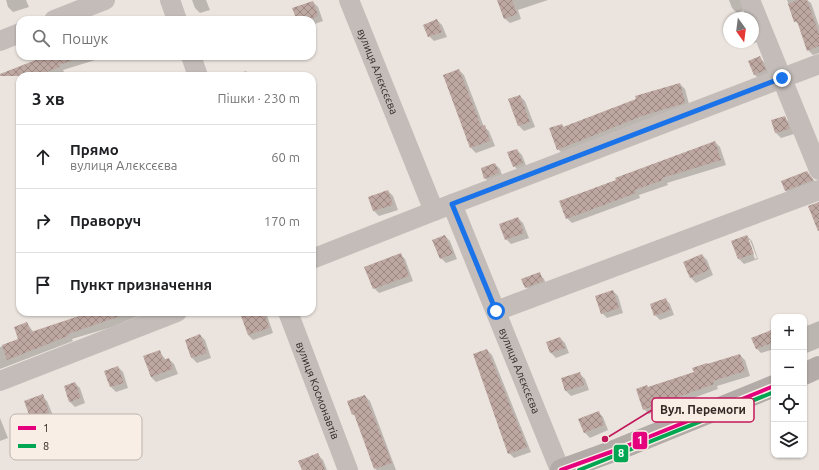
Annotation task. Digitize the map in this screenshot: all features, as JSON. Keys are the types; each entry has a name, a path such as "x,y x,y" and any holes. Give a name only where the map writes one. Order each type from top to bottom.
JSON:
{"main road":[{"path":"807,373 819,368"},
{"path":"561,470 619,449 771,387"}],"street":[{"path":"64,16 105,0"},
{"path":"170,0 176,16"},
{"name":"вулиця Алєксєєва","path":"349,0 434,210"},
{"path":"750,0 819,170"},
{"path":"0,41 16,35"},
{"path":"192,60 197,72"},
{"path":"316,257 434,210 819,64"},
{"path":"496,311 819,190"},
{"name":"вулиця Алєксєєва","path":"452,204 561,470"},
{"path":"0,381 167,316"},
{"name":"вулиця Космонавтів","path":"290,316 348,470"}],"building":[{"path":"497,0 512,0 517,14 504,19"},
{"path":"798,0 807,0 819,34 819,46 807,51 797,21 794,22 788,4"},
{"path":"313,1 318,16 295,16 292,8"},
{"path":"437,19 442,32 428,37 423,25"},
{"path":"760,56 766,70 754,75 748,61"},
{"path":"36,60 73,60 46,72 16,72 16,76 0,76 0,74"},
{"path":"459,69 481,126 485,125 490,141 470,148 443,75"},
{"path":"680,83 685,103 642,116 557,150 549,128 562,124 563,127 636,99 635,96"},
{"path":"520,95 530,122 518,126 508,99"},
{"path":"785,116 790,129 775,133 771,120"},
{"path":"715,141 721,160 662,178 663,180 635,190 636,193 566,219 559,201 616,180 615,178"},
{"path":"517,149 523,163 513,167 507,152"},
{"path":"495,163 499,173 484,179 481,168"},
{"path":"807,171 813,180 785,191 781,181"},
{"path":"388,190 393,205 373,211 368,197"},
{"path":"819,202 819,231 818,231 808,206"},
{"path":"518,217 524,233 505,240 499,224"},
{"path":"445,235 453,254 440,259 432,240"},
{"path":"747,235 754,254 738,259 731,241"},
{"path":"401,253 409,276 373,289 364,267"},
{"path":"702,254 709,270 690,278 683,262"},
{"path":"540,272 543,281 525,288 521,279"},
{"path":"613,290 619,308 601,314 595,296"},
{"path":"666,298 670,310 654,316 650,304"},
{"path":"79,316 120,316 68,334 68,336 7,360 2,345 18,339 14,327 27,322 31,332"},
{"path":"241,316 265,316 269,328 248,335"},
{"path":"771,330 771,343 756,349 751,338"},
{"path":"200,334 207,353 191,358 185,340"},
{"path":"560,337 565,348 550,353 546,342"},
{"path":"487,349 527,447 508,454 473,354"},
{"path":"160,350 163,360 169,358 173,369 151,377 143,356"},
{"path":"740,354 745,371 713,381 714,384 643,410 636,389 647,385 648,387 694,372 692,368"},
{"path":"118,366 124,383 110,387 104,371"},
{"path":"580,372 584,385 565,391 561,378"},
{"path":"75,382 81,398 69,402 64,386"},
{"path":"43,394 49,413 29,414 24,401"},
{"path":"365,395 392,463 374,469 354,414 352,415 347,401"},
{"path":"599,411 604,425 584,433 578,419"},
{"path":"318,453 325,470 302,470 298,461"}],"transit line":[{"name":"1","path":"561,470 619,449 771,387"},
{"name":"8","path":"579,470 771,393"}],"place":[{"name":"Вул. Перемоги","path":"605,439"}],"route":[{"path":"496,311 452,204 782,78"}]}
